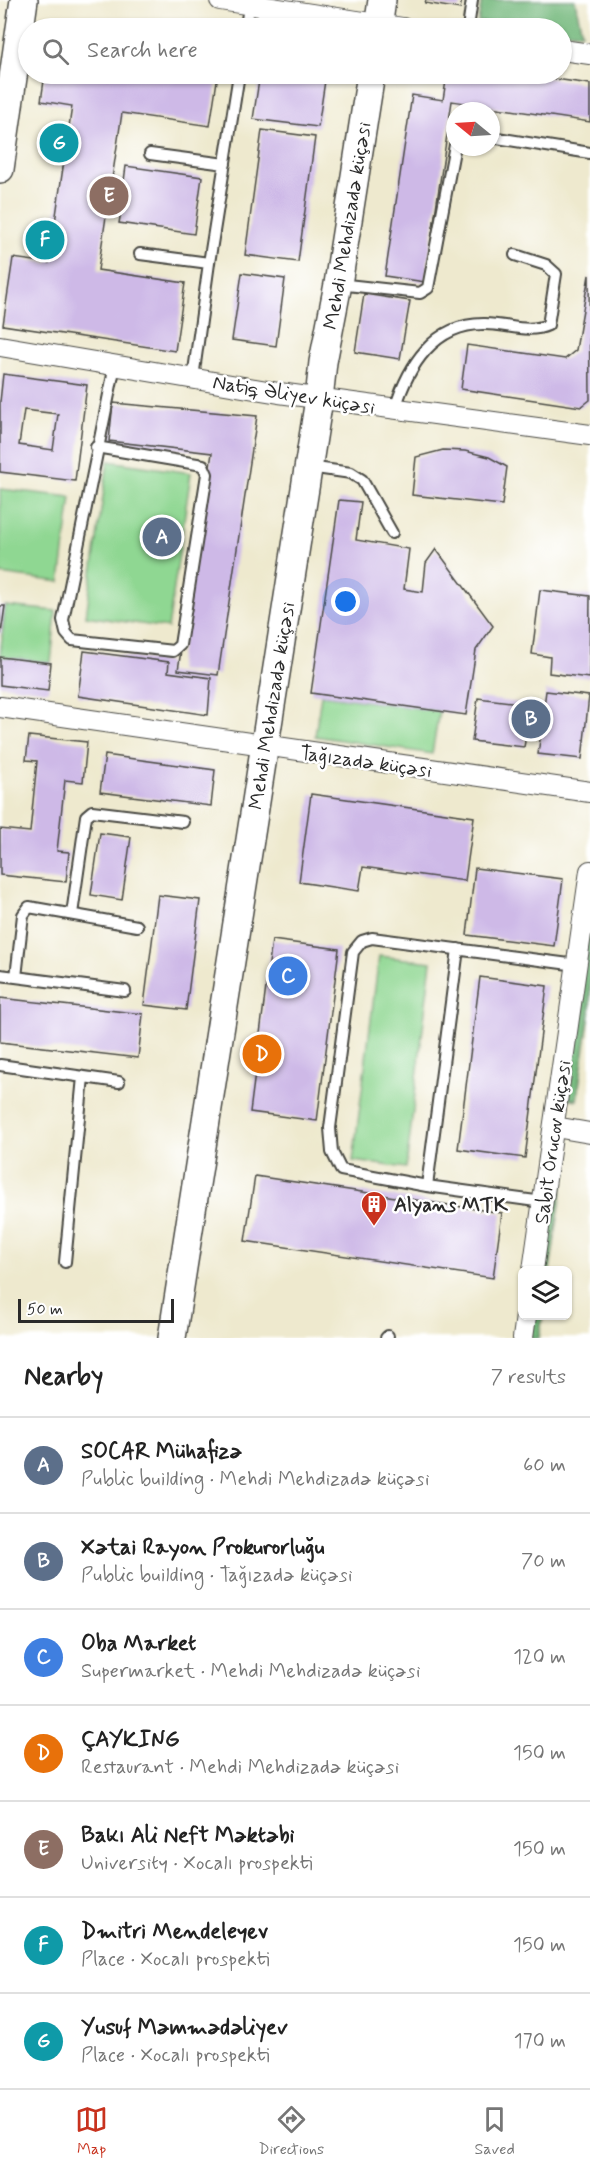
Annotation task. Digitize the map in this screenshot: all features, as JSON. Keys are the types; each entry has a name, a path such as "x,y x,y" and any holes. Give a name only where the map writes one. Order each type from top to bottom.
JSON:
{"street":[{"path":"21,18 24,0"},
{"path":"220,0 360,18"},
{"path":"0,169 18,42"},
{"path":"572,52 590,54"},
{"name":"Mehdi Mehdizadə küçəsi","path":"171,1338 320,399 323,362 338,284 369,84"},
{"name":"Natiq Əliyev küçəsi","path":"0,346 320,399 590,435"},
{"name":"Tağızadə küçəsi","path":"0,707 590,792"},
{"name":"Sabit Orucov küçəsi","path":"534,1266 590,878"},
{"path":"555,1127 590,1133"},
{"path":"523,1338 525,1320"}],"lane":[{"path":"469,18 472,0"},
{"path":"247,18 249,5"},
{"path":"192,378 237,84"},
{"path":"500,138 590,153"},
{"path":"150,154 225,164"},
{"path":"338,284 420,293 428,288 453,156"},
{"path":"140,254 209,263"},
{"path":"395,409 404,381 414,363 440,336 460,326 485,324 536,330 548,325 556,274 546,265 515,255"},
{"path":"96,447 203,465 207,474 180,645 173,651 72,640 66,633 63,620 96,447 110,396 114,365"},
{"path":"308,467 351,473 362,480 392,533"},
{"path":"72,914 86,816 92,811 183,822"},
{"path":"16,977 23,915 29,908 137,926"},
{"path":"543,1202 428,1186 341,1170 332,1152 330,1128 353,952 362,941 372,938 577,965"},
{"path":"428,1186 458,949"},
{"path":"0,975 125,991"},
{"path":"0,1065 119,1083"},
{"path":"65,1262 83,1077"}],"green space":[{"path":"482,0 575,0 582,33 572,32 572,18 479,18"},
{"path":"108,461 191,473 168,628 86,616"},
{"path":"0,489 71,497 60,582 0,574"},
{"path":"5,606 56,611 51,663 0,657"},
{"path":"321,695 439,711 432,754 315,736"},
{"path":"590,901 590,1013 577,1100 563,1097"},
{"path":"379,956 431,962 406,1168 353,1161"},
{"path":"555,1159 566,1164 551,1266 539,1266"},
{"path":"530,1320 542,1320 539,1338 527,1338"}],"building":[{"path":"426,0 462,0 460,9 425,3"},
{"path":"572,81 590,84 590,122 500,108 500,102 446,102 446,141 425,282 385,276 412,95 443,100 445,84 572,84"},
{"path":"44,84 216,84 210,126 122,113 112,179 124,181 126,166 202,177 194,234 119,223 121,212 107,210 98,270 185,283 175,351 3,325 13,258 49,263 72,106 41,101"},
{"path":"258,84 324,84 318,127 253,119"},
{"path":"262,130 315,137 298,262 245,255"},
{"path":"242,273 285,279 276,346 232,340"},
{"path":"589,275 590,400 581,407 461,389 467,345 565,359 576,350"},
{"path":"364,294 410,301 400,359 355,352"},
{"path":"3,374 87,385 75,481 0,472 0,402","holes":["24,410 58,414 53,450 19,445"]},
{"path":"113,403 257,416 218,675 178,670 212,453 109,441"},
{"path":"443,450 465,451 489,457 507,467 502,505 412,495 416,457"},
{"path":"339,500 361,502 356,540 409,549 404,589 423,592 426,563 436,549 493,626 476,650 466,715 311,693"},
{"path":"540,590 590,596 589,678 549,673 550,657 532,654"},
{"path":"0,606 5,606 1,634 0,634"},
{"path":"84,651 169,662 168,672 211,678 208,715 78,696"},
{"path":"0,657 51,663 48,691 0,685"},
{"path":"546,691 589,696 582,759 538,754 541,733 527,731 524,747 472,741 478,698 544,706"},
{"path":"29,736 87,742 83,782 65,780 57,851 69,852 66,882 0,875 0,829 30,832 37,761 26,760"},
{"path":"105,755 215,770 211,806 100,792"},
{"path":"311,794 474,817 465,881 363,867 359,891 299,882"},
{"path":"100,833 131,837 122,900 91,895"},
{"path":"475,868 563,879 554,946 467,935"},
{"path":"158,895 200,900 186,1010 144,1005"},
{"path":"272,940 339,949 317,1121 250,1112"},
{"name":"Alyans MTK","path":"480,977 547,986 525,1158 458,1149"},
{"path":"0,998 143,1014 138,1058 0,1042"},
{"name":"Alyans MTK","path":"255,1176 502,1213 493,1278 245,1241"}],"place":[{"name":"Yusuf Məmmədəliyev","path":"59,143"},
{"name":"Bakı Ali Neft Məktəbi","path":"109,196"},
{"name":"Dmitri Mendeleyev","path":"45,240"},
{"name":"SOCAR Mühafizə","path":"162,537"},
{"name":"Xətai Rayon Prokurorluğu","path":"531,719"},
{"name":"Oba Market","path":"288,976"},
{"name":"ÇAYKING","path":"262,1054"},
{"name":"Alyans MTK","path":"374,1227"}]}
